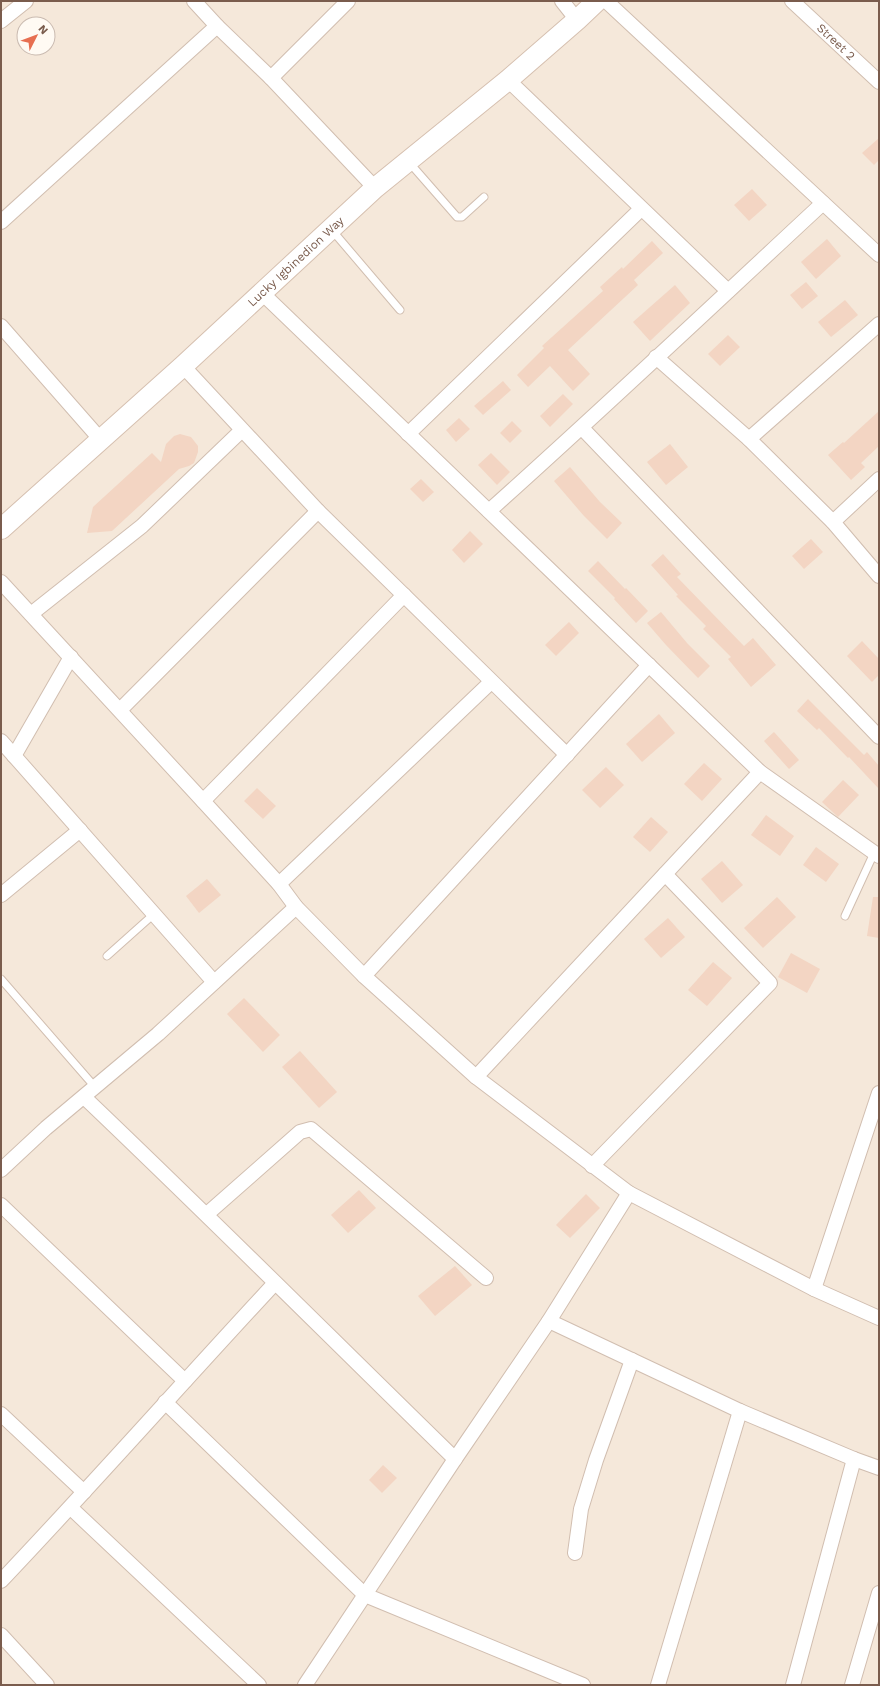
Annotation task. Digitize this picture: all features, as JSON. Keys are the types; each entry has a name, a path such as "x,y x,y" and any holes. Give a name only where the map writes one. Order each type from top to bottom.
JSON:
{"street":[{"path":"1,21 26,1"},
{"path":"194,1 217,26 271,78 376,188"},
{"path":"271,78 348,1"},
{"path":"562,1 577,20"},
{"name":"Lucky Igbinedion Way","path":"1,529 183,366 376,188 508,80 597,1"},
{"path":"606,1 879,255"},
{"name":"Street 2","path":"792,1 879,82"},
{"path":"1,222 217,26"},
{"path":"508,80 728,291"},
{"path":"488,511 582,428 656,357 823,203"},
{"path":"408,434 641,209"},
{"path":"262,293 760,772 877,854"},
{"path":"749,439 879,324"},
{"path":"1,326 101,440"},
{"path":"656,357 749,439 833,522 879,576"},
{"path":"183,366 318,511 567,755"},
{"path":"582,428 879,737"},
{"path":"31,614 142,526 242,430"},
{"path":"833,522 879,478"},
{"path":"120,710 318,511"},
{"path":"1,582 203,801 296,906 364,976 476,1077 629,1193 814,1289 879,1318"},
{"path":"203,801 404,595"},
{"path":"14,756 71,657"},
{"path":"364,976 649,665"},
{"path":"278,884 491,682"},
{"path":"1,742 214,982"},
{"path":"476,1077 760,772"},
{"path":"1,895 80,830"},
{"path":"592,1166 770,983 665,874"},
{"path":"1,1170 46,1128 158,1034 296,906"},
{"path":"814,1289 879,1094"},
{"path":"84,1097 207,1214 275,1284 455,1459"},
{"path":"207,1214 300,1132 311,1129 486,1278"},
{"path":"305,1685 455,1459 549,1321 629,1193"},
{"path":"1,1205 185,1381"},
{"path":"1,1581 71,1508 185,1381 275,1284"},
{"path":"549,1321 740,1411 879,1468"},
{"path":"575,1553 582,1509 594,1467 632,1360"},
{"path":"166,1402 365,1595 583,1685"},
{"path":"658,1685 740,1411"},
{"path":"1,1414 84,1492"},
{"path":"792,1685 854,1459"},
{"path":"71,1508 259,1685"},
{"path":"852,1685 876,1615 879,1593"},
{"path":"1,1635 47,1685"}],"lane":[{"path":"408,161 457,217 464,216 484,197"},
{"path":"331,229 400,310"},
{"path":"845,916 877,854"},
{"path":"107,956 154,914"},
{"path":"1,980 95,1087"}],"shaded area":[{"path":"1,1 879,1 879,1685 1,1685"}],"building":[{"path":"879,138 879,160 874,165 862,153"},
{"path":"752,189 767,205 749,221 734,205"},
{"path":"827,239 841,256 816,279 801,262"},
{"path":"652,241 663,253 634,280 638,285 568,350 590,374 573,391 550,366 528,387 517,375 544,348 542,346 603,291 600,287 622,267 623,269"},
{"path":"806,282 818,296 802,309 790,295"},
{"path":"675,285 690,303 650,341 633,322"},
{"path":"845,300 858,315 831,337 818,322"},
{"path":"728,335 740,347 720,366 708,354"},
{"path":"503,381 511,390 483,415 474,406"},
{"path":"563,394 573,404 550,427 540,416"},
{"path":"879,411 879,446 861,463 865,467 851,480 828,455 843,442 844,443"},
{"path":"459,418 470,429 456,442 446,430"},
{"path":"512,421 522,431 510,443 500,433"},
{"path":"180,434 191,437 198,446 198,452 194,463 179,469 112,531 87,533 93,507 152,453 161,462 166,444 174,436"},
{"path":"670,444 688,467 666,485 647,462"},
{"path":"491,453 510,472 497,485 478,465"},
{"path":"570,467 600,502 622,523 607,539 584,516 554,481"},
{"path":"421,479 434,492 423,502 410,489"},
{"path":"470,531 483,544 464,563 452,550"},
{"path":"811,539 823,552 804,569 792,556"},
{"path":"663,554 681,574 677,577 744,646 753,638 776,665 751,687 728,659 731,657 703,629 706,626 676,596 678,595 651,565"},
{"path":"598,561 648,611 636,623 614,599 615,598 588,571"},
{"path":"661,612 687,643 710,666 698,678 647,623"},
{"path":"569,622 579,633 556,656 545,645"},
{"path":"862,641 879,659 879,675 872,682 847,656"},
{"path":"808,699 864,755 867,752 879,766 879,789 819,728 817,730 797,711"},
{"path":"659,714 675,733 642,762 626,744"},
{"path":"774,732 799,760 789,769 764,741"},
{"path":"704,763 722,779 702,801 684,784"},
{"path":"606,767 624,785 600,808 582,790"},
{"path":"843,780 859,795 838,817 822,802"},
{"path":"257,788 276,806 263,819 244,801"},
{"path":"766,815 794,836 780,856 751,835"},
{"path":"651,817 668,832 650,852 633,837"},
{"path":"816,847 839,864 826,882 803,865"},
{"path":"722,861 743,885 722,903 701,879"},
{"path":"207,879 221,895 199,913 186,896"},
{"path":"777,897 796,917 763,948 744,928"},
{"path":"873,897 879,897 879,938 867,936"},
{"path":"668,918 685,937 661,958 644,939"},
{"path":"791,953 820,969 807,993 778,977"},
{"path":"713,962 732,978 707,1006 688,990"},
{"path":"244,998 280,1035 263,1052 227,1014"},
{"path":"300,1051 337,1092 319,1108 282,1067"},
{"path":"359,1190 376,1208 348,1233 331,1215"},
{"path":"586,1194 600,1208 570,1238 556,1225"},
{"path":"455,1266 472,1285 435,1316 418,1296"},
{"path":"383,1465 397,1478 382,1493 369,1480"}]}
